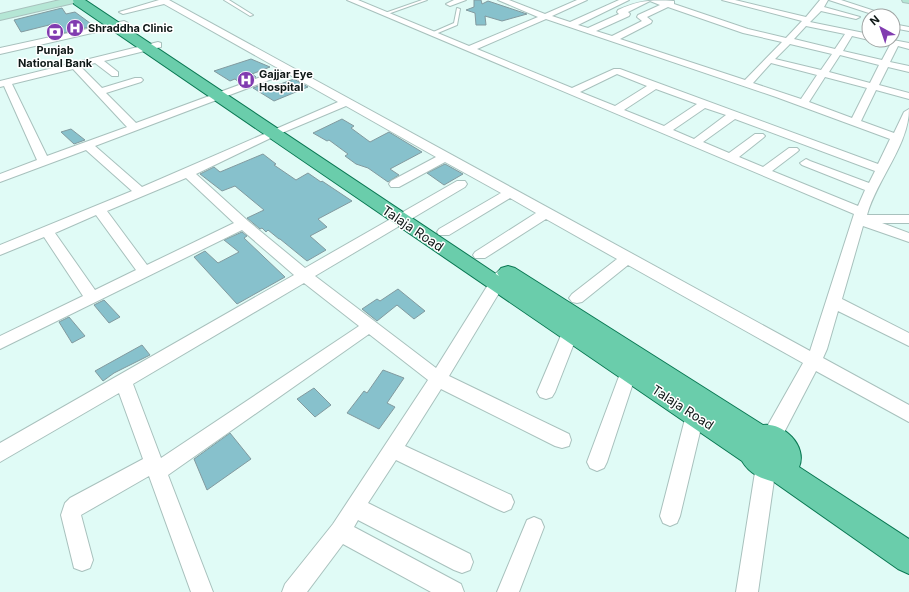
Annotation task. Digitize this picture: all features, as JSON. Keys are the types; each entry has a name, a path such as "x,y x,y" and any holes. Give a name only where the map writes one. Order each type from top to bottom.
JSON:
{"main road":[{"path":"0,17 81,0"},
{"name":"Talaja Road","path":"81,0 120,20 152,47 769,454 909,539"},
{"name":"Talaja Road","path":"406,215 444,232 480,255 501,278 570,332 695,415 769,454 909,558"}],"street":[{"path":"0,51 120,20 164,0 909,414"},
{"path":"351,0 665,130 763,172 909,238"},
{"path":"450,4 462,0"},
{"path":"570,25 625,0"},
{"path":"622,12 647,0"},
{"path":"653,0 714,21 787,41 909,69"},
{"path":"613,39 648,21 641,17 678,0"},
{"path":"726,0 775,17 785,15 805,22 861,35"},
{"path":"747,8 760,0"},
{"path":"833,0 861,8"},
{"path":"511,1 544,16 746,84 898,138"},
{"path":"470,49 544,16 588,1 626,14 589,31"},
{"path":"746,84 822,4 861,18"},
{"path":"803,104 850,33"},
{"path":"44,162 3,84 152,47"},
{"path":"855,123 892,48"},
{"path":"97,60 115,74"},
{"path":"770,60 909,96"},
{"path":"75,66 134,128"},
{"path":"571,92 617,71 882,170"},
{"path":"0,178 277,74"},
{"path":"100,92 138,80"},
{"path":"616,110 656,85"},
{"path":"0,250 188,173 279,130 347,102"},
{"path":"665,130 704,104"},
{"path":"748,592 769,454 819,349 860,215 898,138 909,112"},
{"path":"695,143 734,115"},
{"path":"730,158 760,136"},
{"path":"88,146 141,193"},
{"path":"763,172 793,150"},
{"path":"395,184 445,157"},
{"path":"806,163 872,188"},
{"path":"188,173 243,224 304,275 438,379 562,440"},
{"path":"0,453 461,184"},
{"path":"444,232 510,193"},
{"path":"100,210 145,272"},
{"path":"480,255 546,213"},
{"path":"860,215 909,218"},
{"path":"0,343 243,224"},
{"path":"47,231 92,298"},
{"path":"577,298 628,258"},
{"path":"293,592 340,531 501,278"},
{"path":"833,301 909,340"},
{"path":"82,560 71,515 72,510 77,505 156,468 370,326"},
{"path":"546,392 570,332"},
{"path":"597,462 629,371"},
{"path":"123,381 202,592"},
{"path":"670,516 695,415"},
{"path":"392,449 504,502"},
{"path":"354,507 462,562"},
{"path":"508,592 534,527"},
{"path":"340,531 453,592"}],"lane":[{"path":"226,0 251,16"},
{"path":"384,14 425,0"},
{"path":"432,34 456,24 458,9"}],"building":[{"path":"474,0 481,0 482,4 488,1 527,14 502,21 485,16 486,25 476,25 475,13 466,10 474,7"},
{"path":"62,8 66,14 75,12 94,26 64,33 57,23 21,32 14,20"},
{"path":"251,59 270,67 252,74 256,77 240,83 235,79 230,81 214,71"},
{"path":"294,79 308,87 274,101 253,88 266,83 272,87"},
{"path":"342,119 354,126 351,128 370,142 389,132 422,152 390,169 399,175 388,182 368,168 356,164 345,156 348,154 329,140 327,141 313,133"},
{"path":"71,129 85,140 74,144 61,132"},
{"path":"263,154 276,164 274,165 296,180 308,173 352,201 318,219 327,227 310,236 326,250 307,261 268,230 266,232 262,228 260,229 247,218 264,210 235,186 222,191 200,174 214,167 220,172"},
{"path":"445,164 463,174 444,185 427,173"},
{"path":"242,232 247,236 244,238 285,277 237,304 194,257 205,251 218,263 239,252 224,240"},
{"path":"398,289 425,311 414,319 397,305 377,321 362,309 377,299 380,301"},
{"path":"104,300 120,317 109,323 94,305"},
{"path":"69,317 85,336 72,343 59,322"},
{"path":"142,345 150,355 114,373 103,381 95,371"},
{"path":"383,370 404,378 387,403 395,407 379,429 347,413 364,391 367,393"},
{"path":"314,388 331,405 315,417 297,399"},
{"path":"230,433 251,459 207,490 194,459"}],"place":[{"name":"Shraddha Clinic","path":"75,28"},
{"name":"Punjab National Bank","path":"55,32"},
{"name":"Gajjar Eye Hospital","path":"246,80"}]}
